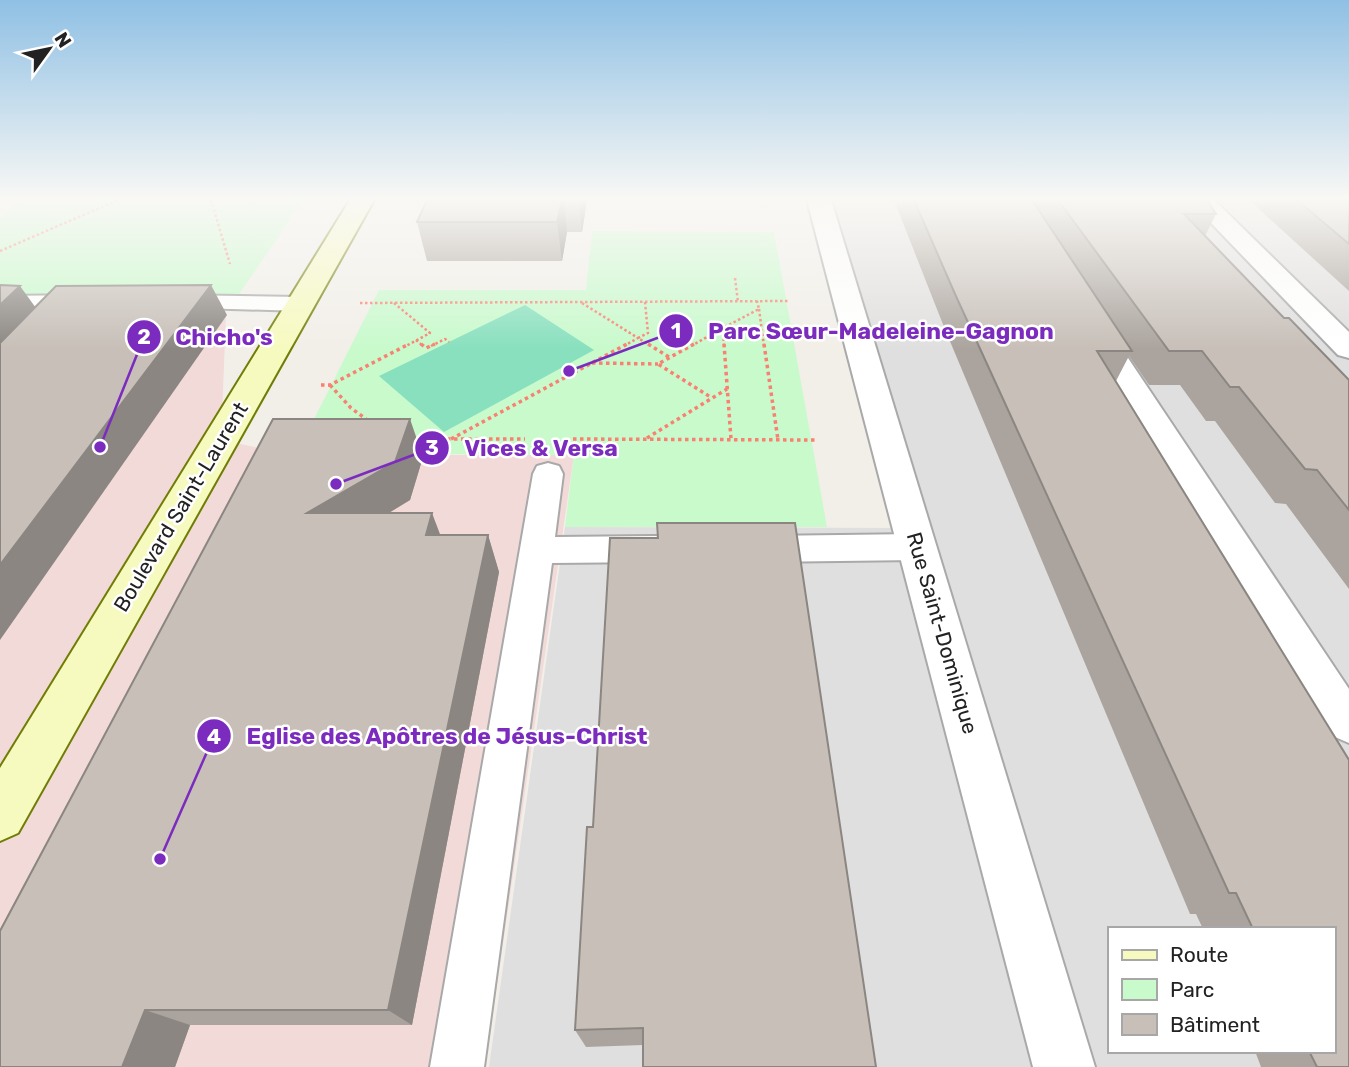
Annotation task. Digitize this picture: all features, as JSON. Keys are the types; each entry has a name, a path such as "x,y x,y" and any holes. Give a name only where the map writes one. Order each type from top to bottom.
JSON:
{"main road":[{"name":"Boulevard Saint-Laurent","path":"0,815 333,250"}],"street":[{"name":"Rue Saint-Dominique","path":"833,250 1065,1067"},
{"path":"1250,250 1349,349"}],"lane":[{"path":"45,331 72,302"},
{"path":"0,303 113,302"},
{"path":"154,302 301,304"},
{"path":"1080,304 1349,724"},
{"path":"457,1067 536,550 556,457"},
{"path":"728,549 917,547"},
{"path":"536,550 687,549"}],"path":[{"path":"226,250 233,273"},
{"path":"735,278 738,302"},
{"path":"581,302 669,358"},
{"path":"450,439 648,333 645,302"},
{"path":"757,302 778,440"},
{"path":"360,303 790,302"},
{"path":"321,385 330,385 430,333 393,303"},
{"path":"592,363 658,364 759,309"},
{"path":"723,328 731,439"},
{"path":"416,340 426,348 445,339 449,342"},
{"path":"658,364 712,398"},
{"path":"330,385 351,408 372,424"},
{"path":"645,439 727,390"},
{"path":"404,439 526,439"},
{"path":"556,457 645,439 817,440"}],"shaded area":[{"path":"832,250 1349,250 1349,1067 489,1067 565,527 907,528"},
{"path":"226,315 221,440 293,455 574,455 485,1067 0,1067 0,379"}],"green space":[{"path":"0,250 270,250 239,294 0,294"},
{"path":"590,250 777,250 827,527 565,527 574,455 297,453 379,290 586,290"},
{"path":"525,305 594,350 444,432 379,376"}],"building":[{"path":"936,250 1065,250 1132,351 1097,351 1349,760 1349,1067 1317,1067 1310,1053 1335,1053 1335,927 1252,927 1236,893 1229,893"},
{"path":"1095,250 1218,250 1284,318 1289,318 1349,380 1349,510 1317,470 1305,469 1239,387 1230,387 1202,351 1169,351"},
{"path":"0,285 20,286 0,305"},
{"path":"211,285 0,565 0,343 56,286"},
{"path":"273,419 410,419 395,462 307,513 432,513 426,535 488,535 388,1010 145,1010 122,1067 0,1067 0,931"},
{"path":"657,523 795,523 876,1067 643,1067 643,1028 575,1030 587,827 593,827 610,538 658,538"}],"place":[{"name":"Parc Sœur-Madeleine-Gagnon","path":"569,371"},
{"name":"Chicho's","path":"100,447"},
{"name":"Vices & Versa","path":"336,484"},
{"name":"Eglise des Apôtres de Jésus-Christ","path":"160,859"}]}
